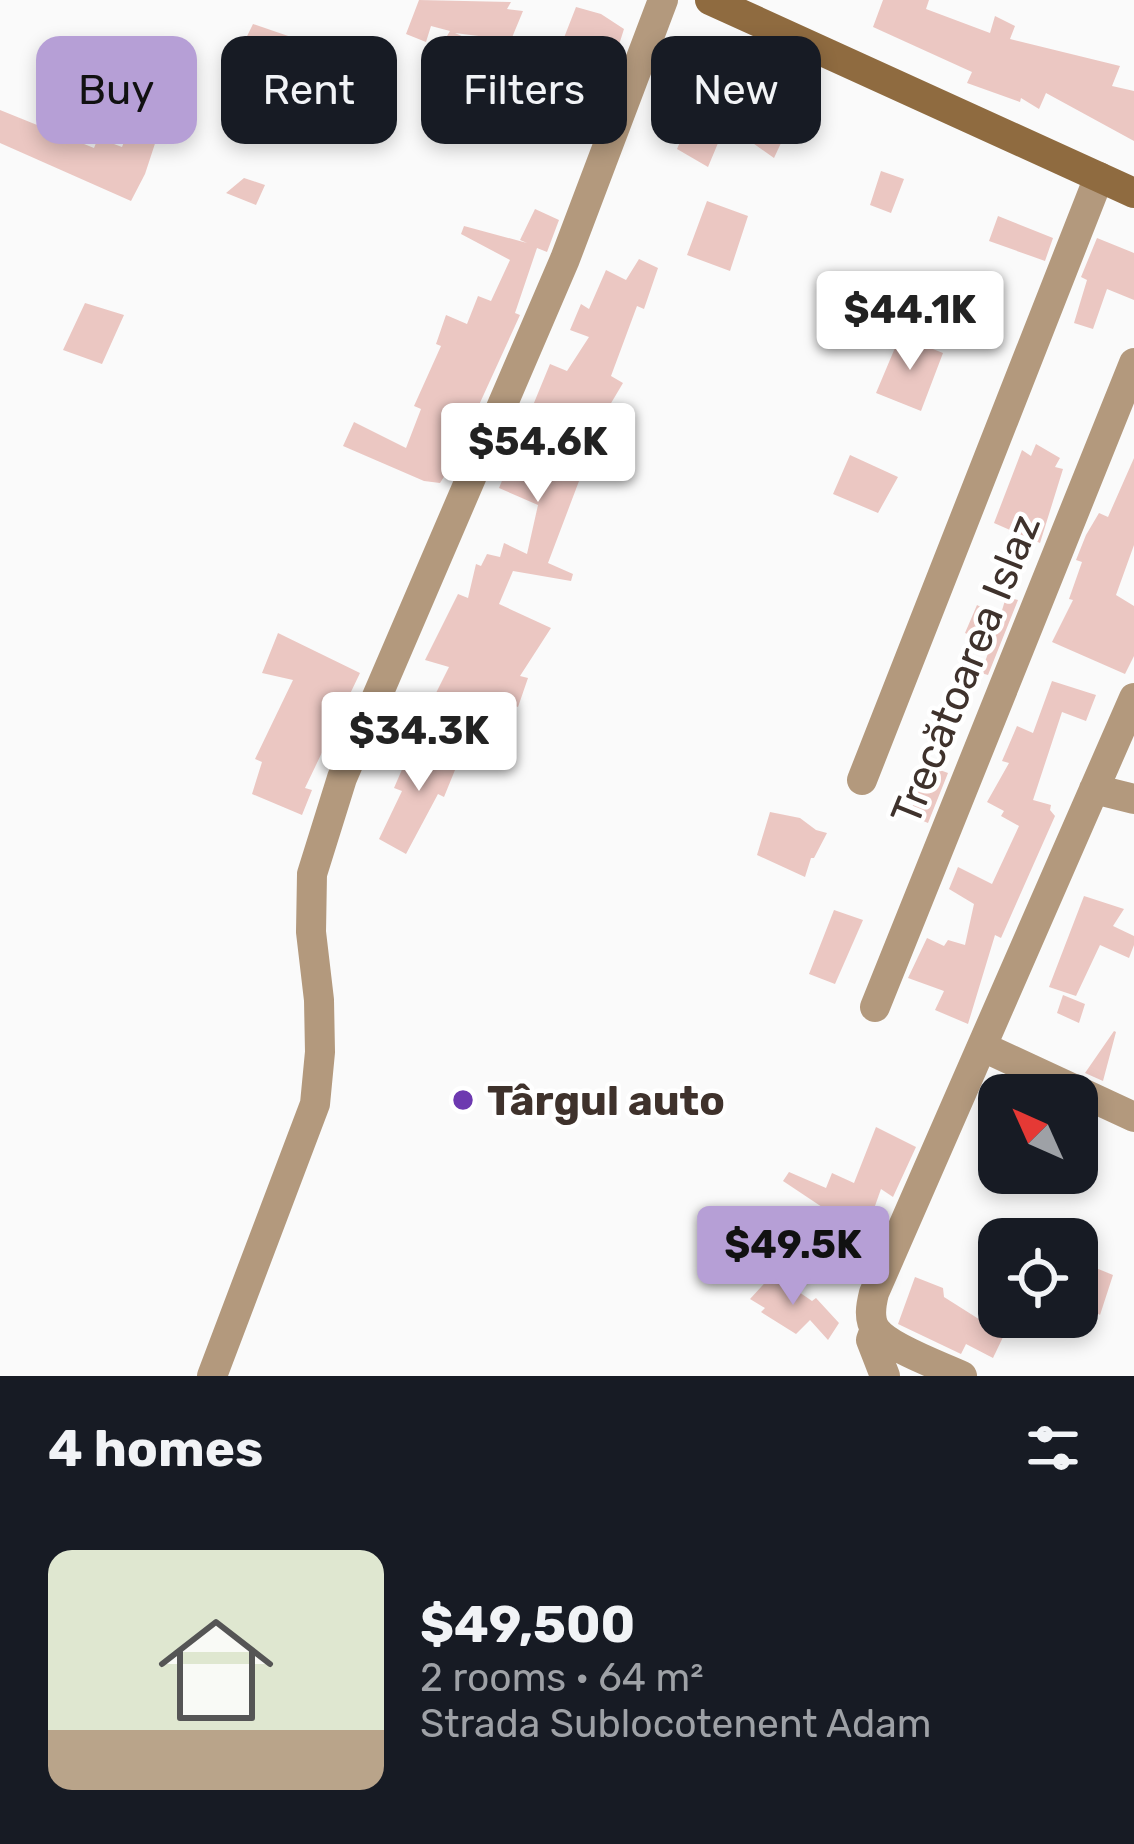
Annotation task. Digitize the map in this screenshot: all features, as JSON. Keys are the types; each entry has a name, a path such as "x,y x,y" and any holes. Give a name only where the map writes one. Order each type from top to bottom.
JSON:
{"main road":[{"path":"710,0 1134,193"}],"street":[{"path":"212,1376 315,1104 320,1000 311,932 311,874 330,816 565,260 663,0"},
{"path":"862,780 1099,177"},
{"name":"Trecătoarea Islaz","path":"874,1007 1134,363"},
{"path":"885,1376 871,1340 874,1293 1134,698"},
{"path":"1094,789 1134,799"},
{"path":"983,1047 1134,1117"},
{"path":"873,1323 886,1340 962,1376"}],"building":[{"path":"419,0 511,2 507,9 523,11 513,36 447,36 450,31 431,26 421,40 406,34"},
{"path":"883,0 929,0 926,9 990,33 995,16 1015,26 1010,39 1120,66 1112,86 1134,91 1134,141 1046,93 1039,109 1021,98 1020,102 967,83 972,72 873,27"},
{"path":"576,7 601,14 624,29 622,36 565,36"},
{"path":"253,24 288,36 247,36"},
{"path":"0,110 36,125 36,144 155,144 131,201 0,143"},
{"path":"679,144 718,144 708,167 677,149"},
{"path":"754,144 781,144 774,158"},
{"path":"881,171 904,179 891,213 870,205"},
{"path":"244,178 265,185 256,205 226,193"},
{"path":"707,201 748,216 730,271 687,255"},
{"path":"535,209 559,220 547,252 537,248 515,313 520,315 464,445 440,483 424,481 343,446 354,422 406,448 421,409 414,406 441,346 436,344 446,315 467,324 478,296 491,301 510,260 461,234 464,226 527,243 520,240"},
{"path":"998,216 1053,238 1045,261 989,241"},
{"path":"1097,238 1134,253 1134,300 1107,289 1093,329 1074,323 1087,280 1081,277"},
{"path":"639,259 658,268 644,309 637,306 611,376 623,383 604,415 548,563 573,574 571,581 513,571 499,604 551,628 520,676 528,678 518,707 483,696 481,711 467,707 463,718 429,707 449,667 425,660 458,594 468,598 476,564 481,566 487,554 500,557 504,543 527,554 538,505 499,488 550,364 567,371 589,337 570,330 581,304 589,309 606,270 626,280"},
{"path":"85,303 124,315 102,364 63,350"},
{"path":"900,336 943,353 921,411 876,393"},
{"path":"1036,444 1060,458 1055,467 1063,469 1040,543 994,523 1022,450 1031,456"},
{"path":"850,455 898,477 878,513 833,494"},
{"path":"1134,458 1134,545 1116,595 1134,606 1134,656 1125,674 1052,642 1073,600 1069,599 1082,562 1076,560 1086,535 1099,513 1108,517"},
{"path":"1006,597 1018,600 988,675 981,673 991,645 965,633 977,605 1000,617"},
{"path":"278,633 360,673 305,788 312,790 302,815 252,794 262,762 255,759 293,680 262,673"},
{"path":"1052,681 1096,695 1086,721 1062,712 1033,800 1051,805 1055,816 1001,938 995,935 968,1024 935,1010 944,991 908,978 927,938 944,946 948,940 965,945 974,904 949,889 958,867 992,884 1019,826 987,802 1009,763 1002,761 1017,726 1033,733"},
{"path":"459,733 468,738 444,797 438,794 406,854 379,839 402,791 394,788 410,751 438,766"},
{"path":"929,766 948,773 928,823 909,815"},
{"path":"770,812 800,818 827,833 805,877 757,855"},
{"path":"1084,896 1124,909 1113,926 1134,936 1134,945 1129,958 1100,945 1076,996 1049,987"},
{"path":"834,910 863,920 835,984 809,974"},
{"path":"1063,995 1085,1004 1079,1023 1057,1013"},
{"path":"1116,1032 1103,1081 1098,1074 1085,1073"},
{"path":"876,1127 916,1147 893,1197 881,1189 854,1265 810,1249 825,1209 783,1181 789,1172 826,1188 832,1173 854,1183"},
{"path":"1098,1269 1113,1275 1098,1314"},
{"path":"773,1274 812,1301 816,1298 839,1323 828,1340 810,1320 796,1334 761,1312 765,1308 750,1299"},
{"path":"915,1277 943,1288 944,1297 978,1319 978,1338 1003,1338 993,1358 966,1344 961,1354 898,1324"}],"place":[{"name":"Târgul auto","path":"463,1100"}]}
